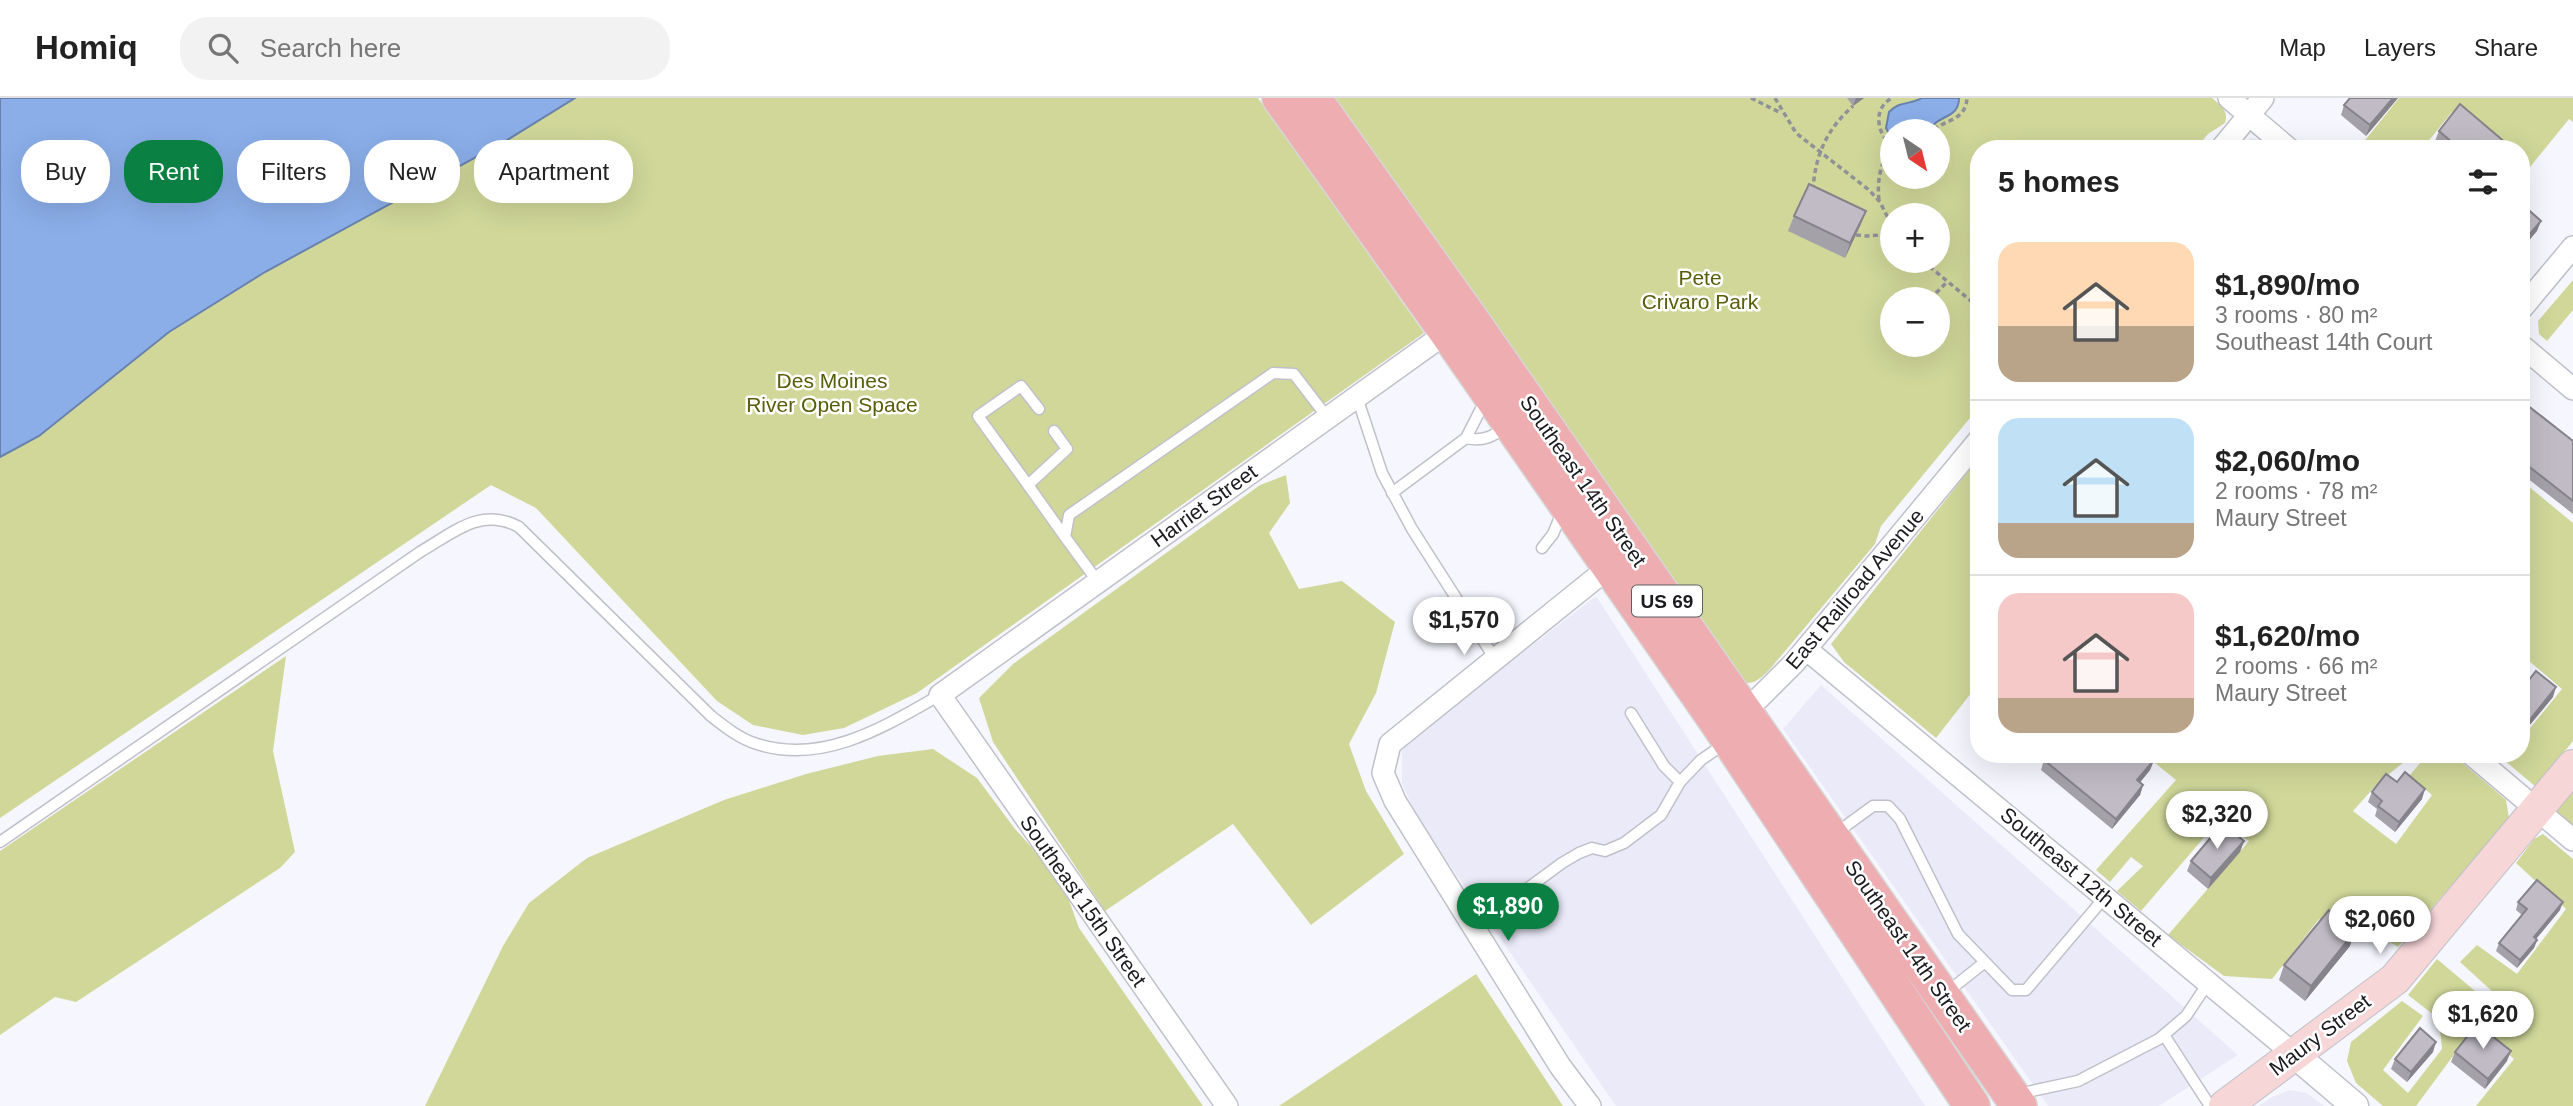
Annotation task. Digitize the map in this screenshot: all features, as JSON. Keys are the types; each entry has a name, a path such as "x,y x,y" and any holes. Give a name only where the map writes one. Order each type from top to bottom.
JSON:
{"main road":[{"name":"Southeast 14th Street","path":"1280,98 1458,325 1488,393 1566,504 1621,558"},
{"name":"Southeast 14th Street","path":"1313,98 1458,325 1621,558 1731,726 1972,1106"},
{"name":"Southeast 14th Street","path":"1731,726 1831,836 2016,1101"},
{"name":"Maury Street","path":"2225,1106 2395,979 2573,766"}],"street":[{"path":"2229,98 2278,140"},
{"path":"2228,140 2263,98"},
{"path":"2530,298 2573,247"},
{"name":"Harriet Street","path":"940,695 1458,325"},
{"path":"2530,353 2573,389"},
{"name":"East Railroad Avenue","path":"1731,726 1776,683 1806,649 1970,451"},
{"path":"1590,1106 1560,1066 1395,801 1383,773 1390,744 1621,558"},
{"name":"Southeast 12th Street","path":"1806,649 2355,1106"},
{"name":"Southeast 15th Street","path":"940,695 1227,1106"},
{"path":"2482,763 2573,840"}],"lane":[{"path":"1065,537 1069,515 1273,373 1294,374 1327,417"},
{"path":"1039,409 1021,386 978,416 1098,582"},
{"path":"1392,493 1466,438 1488,393"},
{"path":"1357,397 1368,435 1392,493 1495,659"},
{"path":"1466,438 1491,438 1511,425"},
{"path":"1028,485 1067,449 1054,431"},
{"path":"1542,548 1553,534 1566,504"},
{"path":"0,842 419,552 479,519 493,517 507,520 519,527 711,716 732,732 757,744 796,751 836,745 873,732 940,695"},
{"path":"1631,713 1664,766 1680,782"},
{"path":"1474,928 1562,863 1592,848 1605,851 1624,843 1661,815 1680,782 1731,726"},
{"path":"1831,836 1873,806 1888,807 1900,819 1958,934 2012,990 2026,990 2105,897"},
{"path":"1942,996 1985,962"},
{"path":"2016,1101 2078,1081 2164,1035 2186,1016 2208,983"},
{"path":"2164,1035 2210,1106"}],"path":[{"path":"1752,98 1759,98"},
{"path":"1752,98 1783,114"},
{"path":"1774,98 1796,133 1854,177 1880,202"},
{"path":"1880,126 1878,117 1882,106 1891,98"},
{"path":"1950,122 1961,114 1967,98"},
{"path":"1813,192 1820,151 1834,125 1853,106"},
{"path":"1880,171 1880,202"},
{"path":"1856,235 1880,235"},
{"path":"1938,273 1970,299"},
{"path":"1942,287 1948,281"}],"shaded area":[{"path":"1596,596 1925,1106 1616,1106 1418,819 1402,784 1402,746"},
{"path":"1821,685 2238,1055 2159,1106 2048,1106 1783,729"},
{"path":"2290,1090 2307,1093 2324,1106 2259,1106"}],"green space":[{"name":"Des Moines River Open Space","path":"575,98 1258,98 1424,333 917,693 844,728 803,735 753,725 717,701 536,508 491,485 0,818 0,457 39,436 169,332 265,272 392,203 460,203 460,166 474,158 474,203 633,203 633,140 507,140"},
{"name":"Pete Crivaro Park","path":"1332,98 2212,98 2225,112 2226,119 2225,123 2203,140 1970,140 1970,418 1881,526 1875,544 1770,669 1755,681 1744,683"},
{"path":"2399,98 2573,98 2573,122 2569,119 2530,167 2530,140 2486,140 2452,112 2429,140 2365,140"},
{"path":"2573,280 2573,310 2547,341 2539,334 2538,321"},
{"path":"1970,469 1970,695 1936,738 1844,662 1831,644"},
{"path":"1286,475 1290,503 1269,533 1299,589 1342,581 1395,622 1376,693 1349,744 1366,791 1404,854 1311,925 1233,824 1105,911 993,742 979,698 1013,664 1260,485"},
{"path":"2530,488 2573,523 2573,741 2536,787 2508,763 2530,763 2530,728 2562,689 2530,662"},
{"path":"286,656 273,751 295,852 280,868 76,1002 55,997 0,1035 0,851"},
{"path":"933,749 977,778 1015,829 1062,881 1079,928 1203,1106 425,1106 503,946 529,903 587,858 724,800 806,774 878,756"},
{"path":"2155,763 2403,763 2378,783 2353,811 2396,844 2432,795 2409,776 2420,763 2463,763 2506,800 2509,819 2398,947 2366,926 2351,942 2319,919 2272,979 2224,976 2168,935 2249,841 2219,820 2141,911 2117,891 2143,866 2131,857 2110,882 2096,870 2176,780"},
{"path":"2573,790 2573,826 2556,811"},
{"path":"2543,834 2573,859 2573,1106 2476,1106 2514,1059 2476,1025 2416,1106 2383,1106 2356,1083 2347,1061 2351,1042 2402,1001 2423,1016 2383,1070 2408,1093 2442,1049 2439,1019 2408,995 2437,959 2487,1001 2494,993 2460,962 2477,945 2517,974 2566,909 2516,863 2534,839"},
{"path":"1476,974 1563,1106 1279,1106"}],"water":[{"path":"0,98 575,98 507,140 474,140 474,158 460,166 460,140 364,140 364,203 392,203 265,272 169,332 39,436 0,457"},
{"path":"1922,98 1959,98 1955,110 1942,119 1888,119 1889,112 1897,106"}],"building":[{"path":"2350,98 2393,98 2370,125 2344,105"},
{"path":"2460,104 2502,140 2450,140 2439,131"},
{"path":"1809,184 1866,211 1850,243 1794,216"},
{"path":"2530,211 2541,221 2530,234"},
{"path":"2530,407 2573,441 2573,501 2530,467"},
{"path":"2536,671 2556,687 2530,720 2530,679"},
{"path":"2048,763 2151,763 2137,780 2143,785 2116,819"},
{"path":"2405,772 2425,789 2399,822 2378,806 2382,801 2372,792 2386,774 2397,782"},
{"path":"2223,823 2244,841 2211,878 2191,861"},
{"path":"2537,880 2563,902 2534,937 2537,940 2520,960 2499,943 2527,909 2518,902"},
{"path":"2329,910 2355,931 2311,986 2284,965"},
{"path":"2477,1024 2511,1051 2488,1079 2455,1052"},
{"path":"2420,1028 2436,1042 2411,1072 2395,1059"}]}
